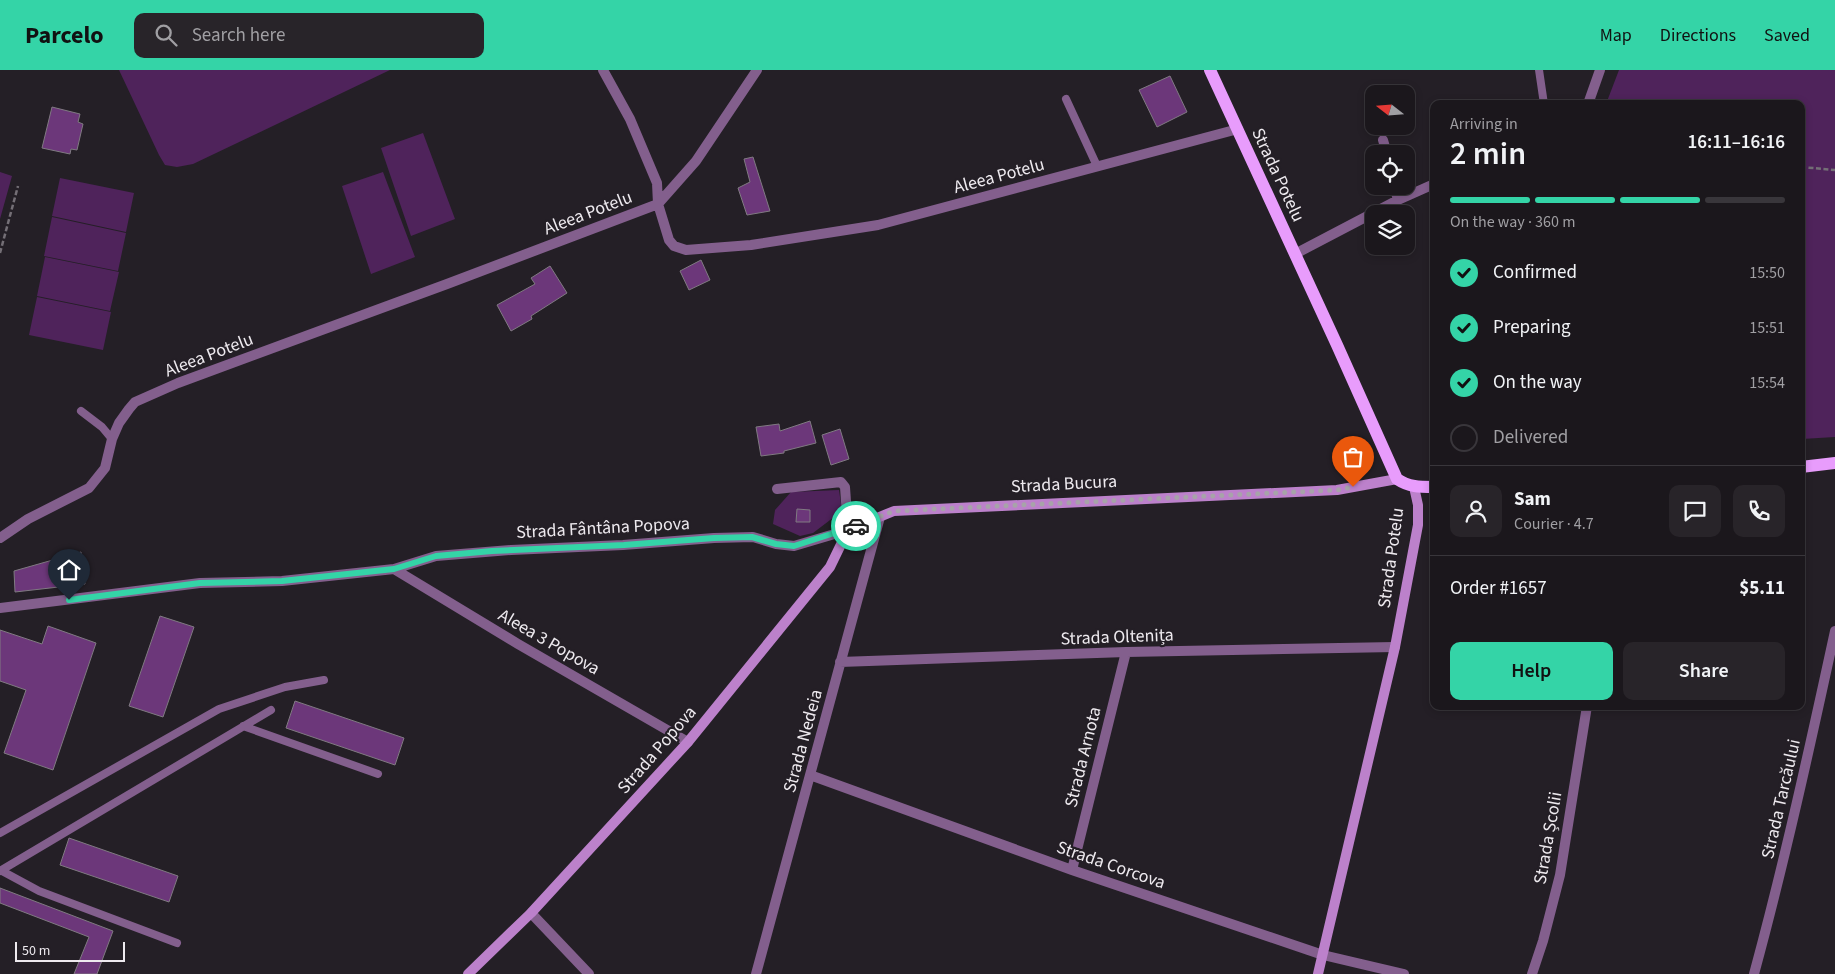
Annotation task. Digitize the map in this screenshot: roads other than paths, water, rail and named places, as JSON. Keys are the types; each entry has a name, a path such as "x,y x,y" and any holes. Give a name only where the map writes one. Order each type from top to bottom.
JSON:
{"main road":[{"name":"Strada Potelu","path":"1210,70 1397,479 1406,485 1414,487"},
{"path":"1805,466 1835,463"},
{"path":"1414,487 1430,487"}],"street":[{"path":"603,70 634,128 656,183 658,204"},
{"path":"658,204 696,161 757,70"},
{"path":"1589,100 1600,70"},
{"name":"Aleea Potelu","path":"0,538 28,519 89,488 106,468 112,439 119,423 135,402 178,383 658,204 669,240 674,246 686,250 751,245 878,225 1238,129"},
{"path":"1384,140 1385,145"},
{"path":"1295,254 1398,200 1430,186"},
{"path":"1397,195 1398,200"},
{"name":"Strada Bucura","path":"848,530 894,511 1337,490 1397,479"},
{"path":"777,489 841,482 845,487 848,530"},
{"name":"Strada Potelu","path":"1318,974 1395,646 1418,525 1418,505 1414,487"},
{"name":"Strada Nedeia","path":"756,974 880,517"},
{"name":"Strada Fântâna Popova","path":"0,608 200,583 282,581 394,569 436,556 714,538 752,537 776,544 794,546 848,530"},
{"name":"Strada Popova","path":"468,974 531,913 688,742 830,567 848,530"},
{"name":"Aleea 3 Popova","path":"394,569 518,644 688,742"},
{"name":"Strada Tarcăului","path":"1754,974 1800,793 1835,631"},
{"name":"Strada Oltenița","path":"840,662 1126,652 1395,646"},
{"name":"Strada Arnota","path":"1072,870 1126,652"},
{"name":"Strada Școlii","path":"1532,974 1544,941 1560,875 1586,710"},
{"name":"Strada Corcova","path":"810,775 1072,870 1323,955 1404,974"},
{"path":"531,913 589,974"}],"lane":[{"path":"1539,70 1543,100"},
{"path":"1066,100 1097,166"},
{"path":"81,411 102,427 112,439"},
{"path":"0,832 219,709 285,687 324,680"},
{"path":"1,871 271,710"},
{"path":"243,726 378,774"},
{"path":"1,871 39,892 176,943"}]}
